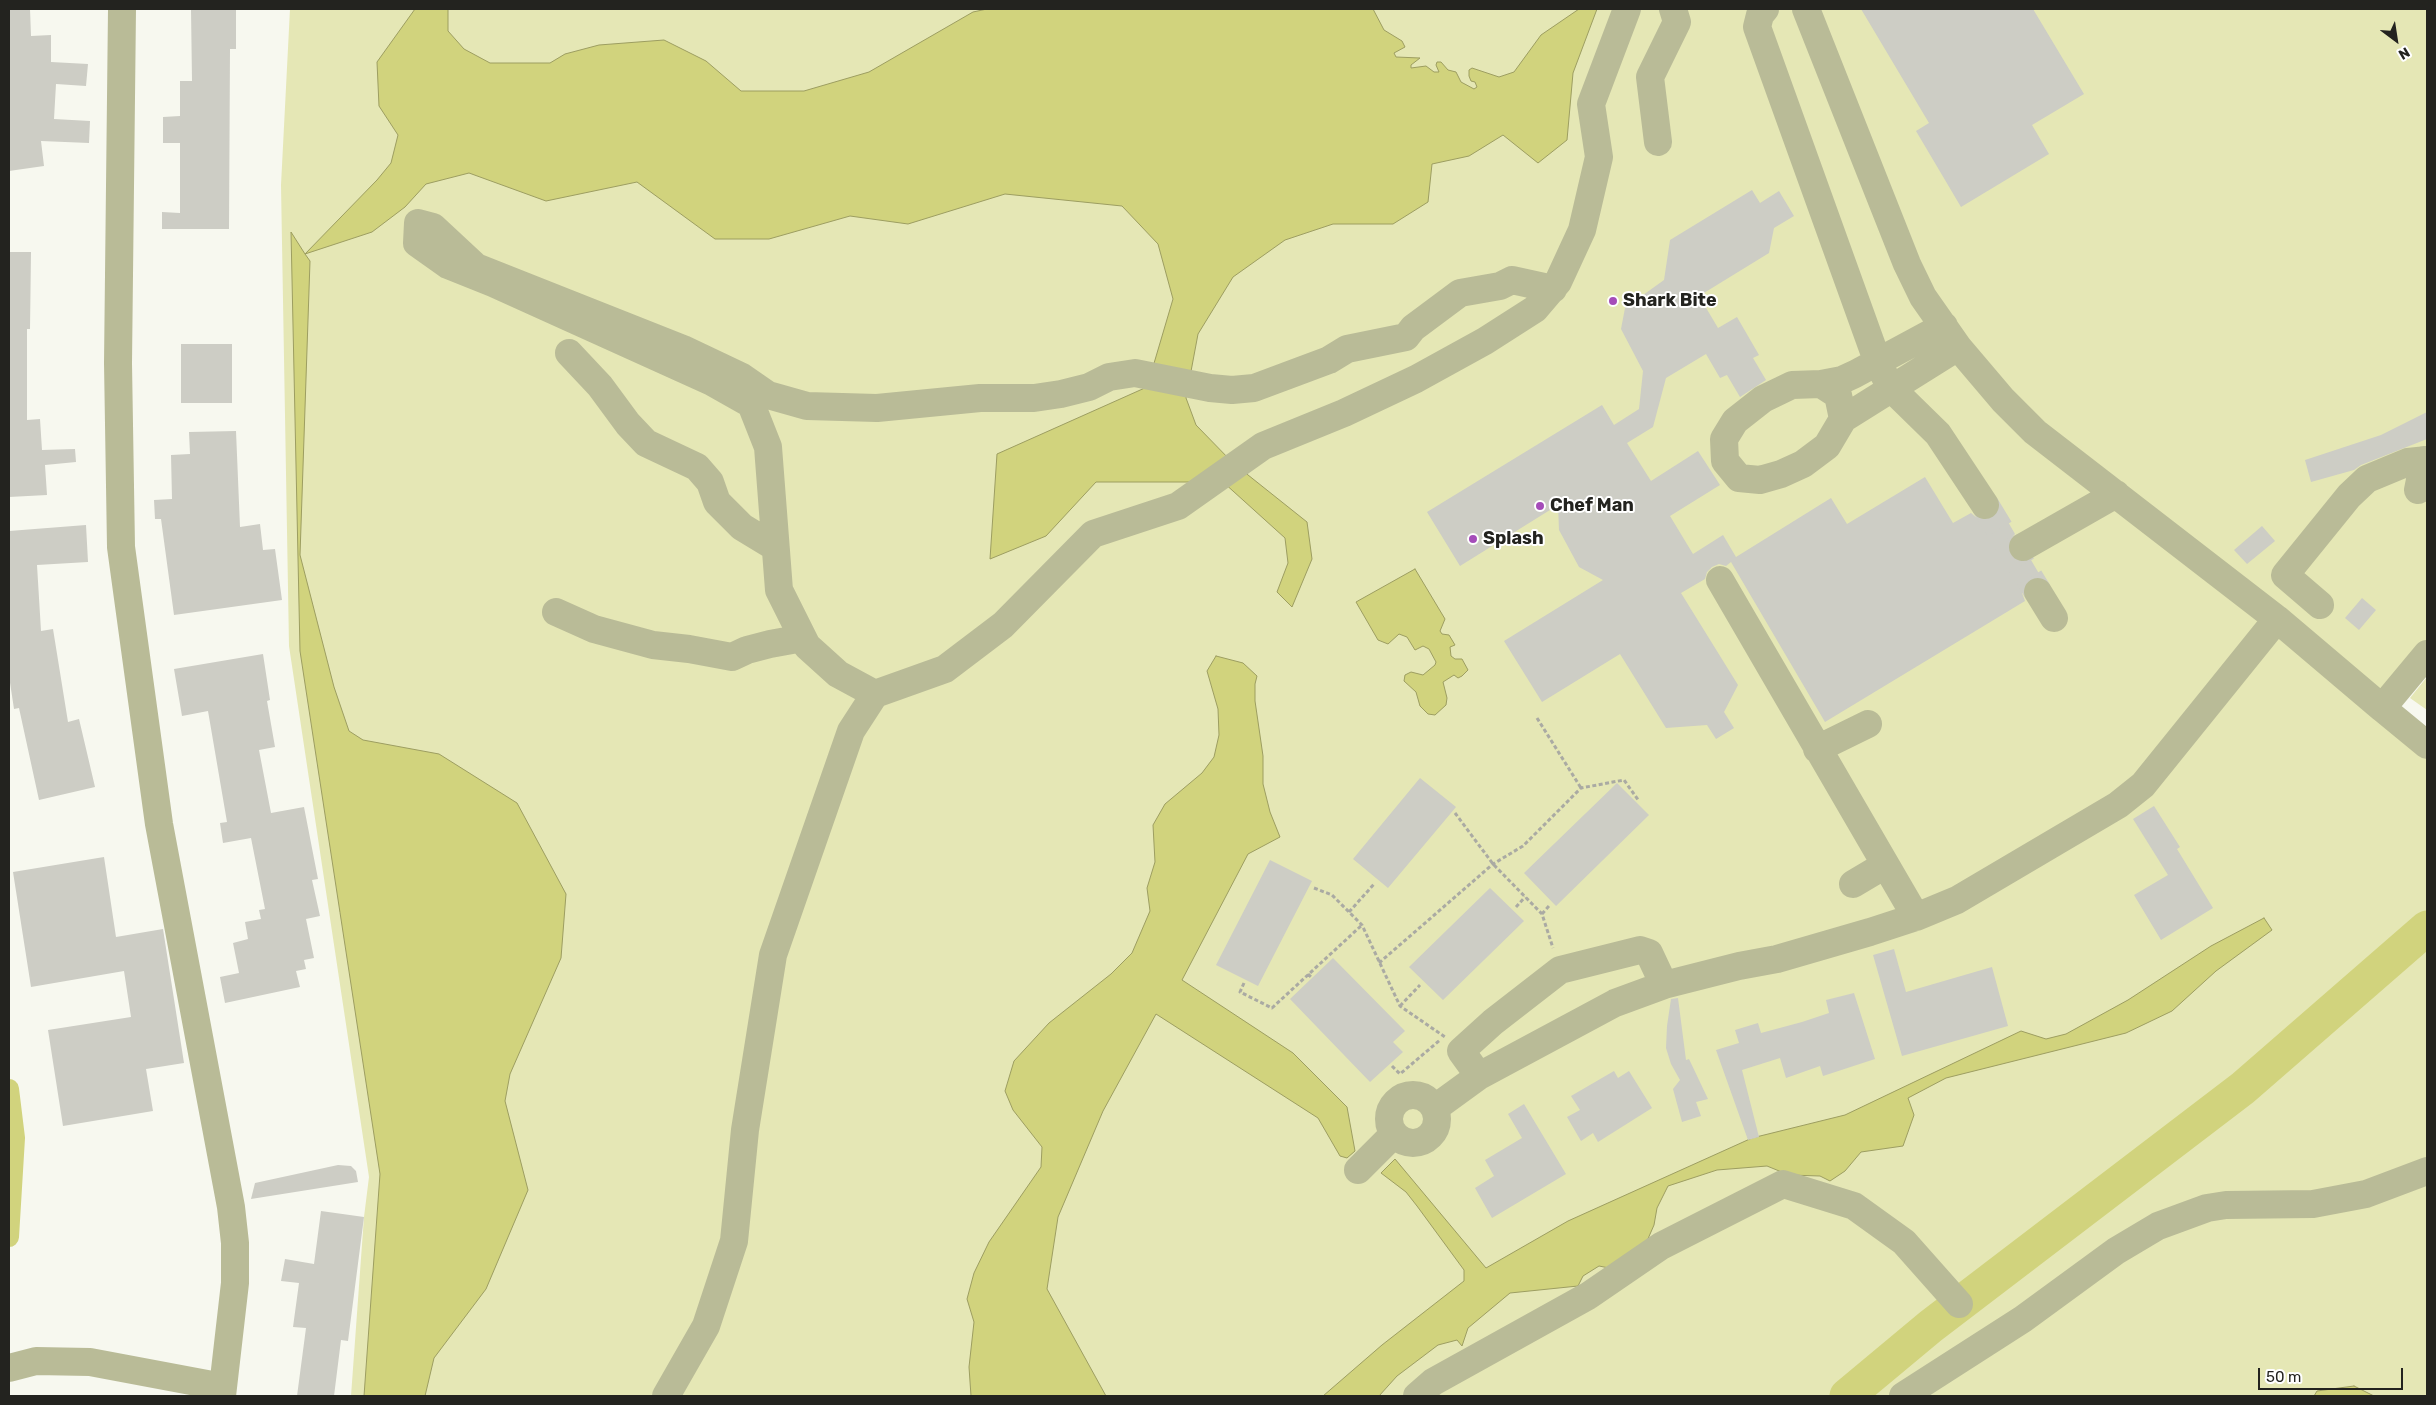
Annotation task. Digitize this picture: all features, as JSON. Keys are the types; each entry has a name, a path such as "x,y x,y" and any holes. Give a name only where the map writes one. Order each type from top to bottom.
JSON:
{"street":[{"path":"9,1368 36,1361 90,1362 222,1392 234,1283 235,1243 232,1216 159,824 121,547 118,363 122,9"},
{"path":"666,1396 706,1326 734,1241 745,1130 773,954 851,731 875,694 945,669 952,664 1003,625 1093,534 1178,506 1263,446 1344,413 1416,379 1485,341 1535,309 1558,282 1582,230 1599,157 1591,104 1627,9"},
{"path":"1658,142 1650,77 1677,22 1674,9"},
{"path":"1765,9 1760,15 1757,27 1878,363 1891,388 1938,434 1984,504"},
{"path":"1806,9 1907,264 1923,296 1951,336 2003,400 2035,432 2268,613 2427,744"},
{"path":"875,694 838,674 807,646 779,590 768,447 751,404 703,378 448,265 417,242 418,223 433,227 476,267 683,349 742,377 768,395 808,406 877,408 980,398 1034,398 1061,394 1089,387 1109,377 1135,373 1210,388 1232,390 1254,388 1329,360 1347,349 1406,337 1413,328 1460,293 1500,286 1512,280 1553,288"},
{"path":"1951,336 1891,388 1843,419 1826,446 1803,464 1781,474 1760,480 1739,478 1725,460 1724,439 1735,420 1763,399 1792,385 1821,384 1842,380 1878,363 1951,336"},
{"path":"569,353 600,386 628,424 646,443 697,467 710,482 717,502 742,527 775,546"},
{"path":"1821,384 1838,395 1843,419"},
{"path":"1358,1170 1388,1140 1390,1111 1402,1097 1411,1095 1421,1096 1435,1108 1480,1076 1615,1002 1664,985 1739,966 1777,959 1916,917 1957,900 2118,805 2143,784 2166,758 2268,613 2285,575 2349,496 2367,480 2408,462 2426,460 2418,490"},
{"path":"2023,547 2116,494"},
{"path":"2285,575 2320,605"},
{"path":"1720,580 1916,917"},
{"path":"2038,592 2054,618"},
{"path":"556,612 594,630 653,645 688,649 732,658 747,650 803,638"},
{"path":"2382,708 2427,654"},
{"path":"1817,749 1868,724"},
{"path":"1853,884 1885,865"},
{"path":"1480,1076 1453,1044 1493,1022 1560,970 1640,950 1649,953 1664,985"},
{"path":"1903,1396 2023,1319 2116,1251 2167,1223 2207,1208 2226,1205 2312,1204 2366,1194 2427,1171"},
{"path":"1417,1396 1434,1382 1588,1296 1661,1246 1783,1184 1854,1206 1904,1242 1959,1304"}],"path":[{"path":"1538,718 1580,788"},
{"path":"1379,963 1493,864 1522,846 1580,788 1624,780 1639,801"},
{"path":"1455,812 1493,864 1542,914 1560,970"},
{"path":"1349,912 1375,883"},
{"path":"1314,888 1332,895 1362,925 1400,1006 1453,1044 1400,1074 1392,1066"},
{"path":"1516,907 1525,897"},
{"path":"1542,914 1549,906"},
{"path":"1244,983 1240,992 1272,1008 1362,925"},
{"path":"1308,974 1312,978"},
{"path":"1400,1006 1420,985"}],"shaded area":[{"path":"290,9 2427,9 2427,654 2382,708 2427,745 2427,1396 351,1396 364,1217 369,1177 289,646 281,185"},
{"path":"415,9 448,9 448,31 464,49 490,63 550,63 565,54 599,45 664,40 706,61 741,91 804,91 869,72 973,12 987,9 1373,9 1384,30 1402,41 1405,47 1394,53 1396,57 1420,58 1411,65 1411,68 1426,66 1434,72 1439,72 1436,65 1437,62 1441,62 1448,70 1456,72 1461,82 1474,89 1477,87 1469,76 1469,70 1472,68 1499,77 1514,72 1541,35 1579,9 1597,9 1573,73 1567,140 1538,163 1503,135 1469,156 1432,164 1428,202 1393,224 1333,224 1285,240 1233,277 1198,334 1186,398 1196,425 1233,463 1307,522 1312,559 1292,607 1277,592 1288,563 1285,538 1223,482 1096,482 1046,536 990,559 997,454 1147,387 1173,299 1158,244 1122,206 1005,194 908,224 850,216 769,239 715,239 637,182 546,201 469,173 426,184 405,207 372,232 305,254 377,180 391,163 398,135 379,106 377,62"},
{"path":"291,232 310,261 300,555 334,687 349,731 363,740 439,754 517,803 566,894 561,958 510,1074 505,1101 528,1190 486,1289 434,1358 425,1396 364,1396 380,1174 300,651"},
{"path":"1415,569 1445,619 1440,631 1442,634 1449,635 1455,645 1450,647 1451,656 1455,659 1462,659 1468,670 1458,678 1454,675 1443,682 1447,698 1446,705 1435,715 1428,714 1420,706 1416,692 1404,681 1405,675 1411,672 1423,675 1435,665 1436,662 1429,649 1423,646 1415,650 1407,637 1399,634 1388,644 1378,640 1356,602"},
{"path":"1216,656 1243,663 1257,676 1255,701 1263,756 1263,784 1270,812 1280,837 1248,854 1182,980 1293,1053 1347,1107 1355,1151 1347,1158 1340,1156 1318,1118 1156,1014 1103,1111 1058,1217 1047,1289 1106,1396 971,1396 969,1367 974,1322 967,1299 974,1273 989,1242 1041,1167 1042,1147 1013,1110 1005,1091 1014,1061 1049,1023 1111,974 1132,953 1150,911 1147,888 1155,862 1153,825 1165,804 1202,773 1214,757 1219,735 1218,709 1207,671"},
{"path":"2427,677 2427,710 2410,698"},
{"path":"2264,918 2272,930 2216,971 2172,1011 2126,1033 1946,1078 1908,1098 1914,1115 1903,1146 1861,1152 1845,1171 1830,1181 1820,1176 1789,1175 1767,1166 1717,1170 1668,1186 1657,1208 1654,1225 1647,1241 1619,1270 1599,1266 1583,1276 1578,1286 1510,1293 1468,1328 1462,1346 1457,1340 1438,1345 1397,1376 1379,1396 1323,1396 1382,1345 1464,1281 1464,1270 1417,1206 1406,1192 1381,1173 1395,1159 1486,1268 1568,1221 1752,1138 1845,1115 2021,1031 2046,1039 2066,1034 2128,1000 2211,946"},
{"path":"2354,1386 2374,1396 2314,1396 2317,1391"}],"building":[{"path":"9,9 30,9 31,36 51,35 51,62 88,64 86,86 56,84 54,119 90,121 89,143 41,141 44,166 9,171"},
{"path":"191,9 236,9 236,49 230,49 229,229 162,229 162,212 180,213 180,143 163,143 163,117 180,116 180,81 192,81"},
{"path":"1861,9 2033,9 2084,94 2032,125 2049,154 1961,207 1916,131 1929,123"},
{"path":"1752,190 1760,203 1779,191 1794,216 1774,228 1769,253 1699,296 1718,328 1737,317 1759,355 1753,358 1766,380 1740,397 1727,375 1720,378 1706,354 1666,378 1653,427 1627,443 1651,481 1698,451 1720,485 1670,516 1693,554 1723,535 1736,557 1831,498 1847,524 1925,477 1953,523 1971,513 1978,519 1994,518 2000,508 2015,534 2007,546 2010,555 2022,563 2031,560 2041,577 2030,578 2025,584 2022,593 2025,601 1825,722 1731,562 1726,566 1719,564 1707,572 1705,579 1681,593 1738,685 1724,712 1734,728 1716,739 1707,725 1666,728 1620,654 1542,702 1504,641 1603,580 1579,567 1559,530 1558,505 1460,566 1427,512 1602,405 1614,425 1639,409 1643,371 1621,329 1625,308 1664,280 1670,240"},
{"path":"9,252 31,252 30,329 27,329 27,420 40,419 42,450 75,449 76,462 45,465 47,495 9,497"},
{"path":"181,344 232,344 232,403 181,403"},
{"path":"2427,412 2427,439 2361,465 2354,470 2311,482 2305,460 2381,435"},
{"path":"236,431 240,527 260,524 263,550 275,549 282,600 174,615 161,519 155,519 154,500 172,499 171,455 190,454 189,432"},
{"path":"86,525 88,562 37,565 41,631 53,629 68,722 79,719 95,787 39,800 19,708 14,709 9,676 9,531"},
{"path":"2262,526 2275,541 2247,564 2234,550"},
{"path":"2362,598 2376,610 2359,630 2345,618"},
{"path":"263,654 270,700 267,701 275,747 259,750 271,813 304,807 318,879 312,880 320,916 306,919 314,958 304,960 306,969 296,971 300,987 225,1003 220,977 239,973 233,943 248,939 245,922 261,919 259,910 265,909 251,838 223,843 220,823 227,822 208,711 182,716 174,669"},
{"path":"1420,778 1456,807 1388,888 1353,859"},
{"path":"1617,783 1649,815 1556,906 1524,873"},
{"path":"2154,806 2180,847 2177,849 2213,908 2161,940 2134,895 2168,875 2133,819"},
{"path":"104,857 116,937 163,929 184,1063 146,1069 153,1111 63,1126 48,1030 131,1017 124,971 31,987 13,872"},
{"path":"1270,860 1312,881 1258,986 1216,965"},
{"path":"1490,888 1524,921 1443,1000 1409,967"},
{"path":"1894,949 1906,992 1992,967 2008,1026 1902,1056 1873,955"},
{"path":"1333,958 1405,1031 1393,1042 1403,1052 1370,1082 1290,999"},
{"path":"1854,993 1875,1059 1823,1076 1820,1066 1786,1078 1780,1058 1742,1070 1759,1137 1748,1140 1716,1050 1739,1043 1735,1030 1758,1023 1761,1033 1802,1022 1829,1013 1826,1000"},
{"path":"1678,998 1686,1060 1689,1059 1708,1099 1696,1102 1701,1116 1682,1122 1673,1089 1680,1080 1671,1064 1666,1048 1671,999"},
{"path":"1614,1071 1618,1078 1629,1071 1652,1108 1598,1142 1593,1133 1581,1141 1567,1117 1580,1110 1571,1096"},
{"path":"1524,1104 1566,1174 1492,1218 1475,1188 1494,1176 1485,1160 1522,1138 1508,1114"},
{"path":"338,1165 351,1166 356,1171 358,1182 251,1199 255,1183"},
{"path":"321,1211 364,1217 348,1341 341,1340 334,1396 297,1396 306,1328 293,1327 299,1283 281,1281 285,1259 314,1264"}],"waterway":[{"path":"1847,1396 1931,1326 2243,1088 2427,928"},
{"path":"9,1089 15,1138 9,1237"}],"tunnel":[{"path":"1985,505 2013,551"},
{"path":"2023,547 2013,551 2038,592"}],"place":[{"name":"Shark Bite","path":"1613,301"},
{"name":"Chef Man","path":"1540,506"},
{"name":"Splash","path":"1473,539"}]}
